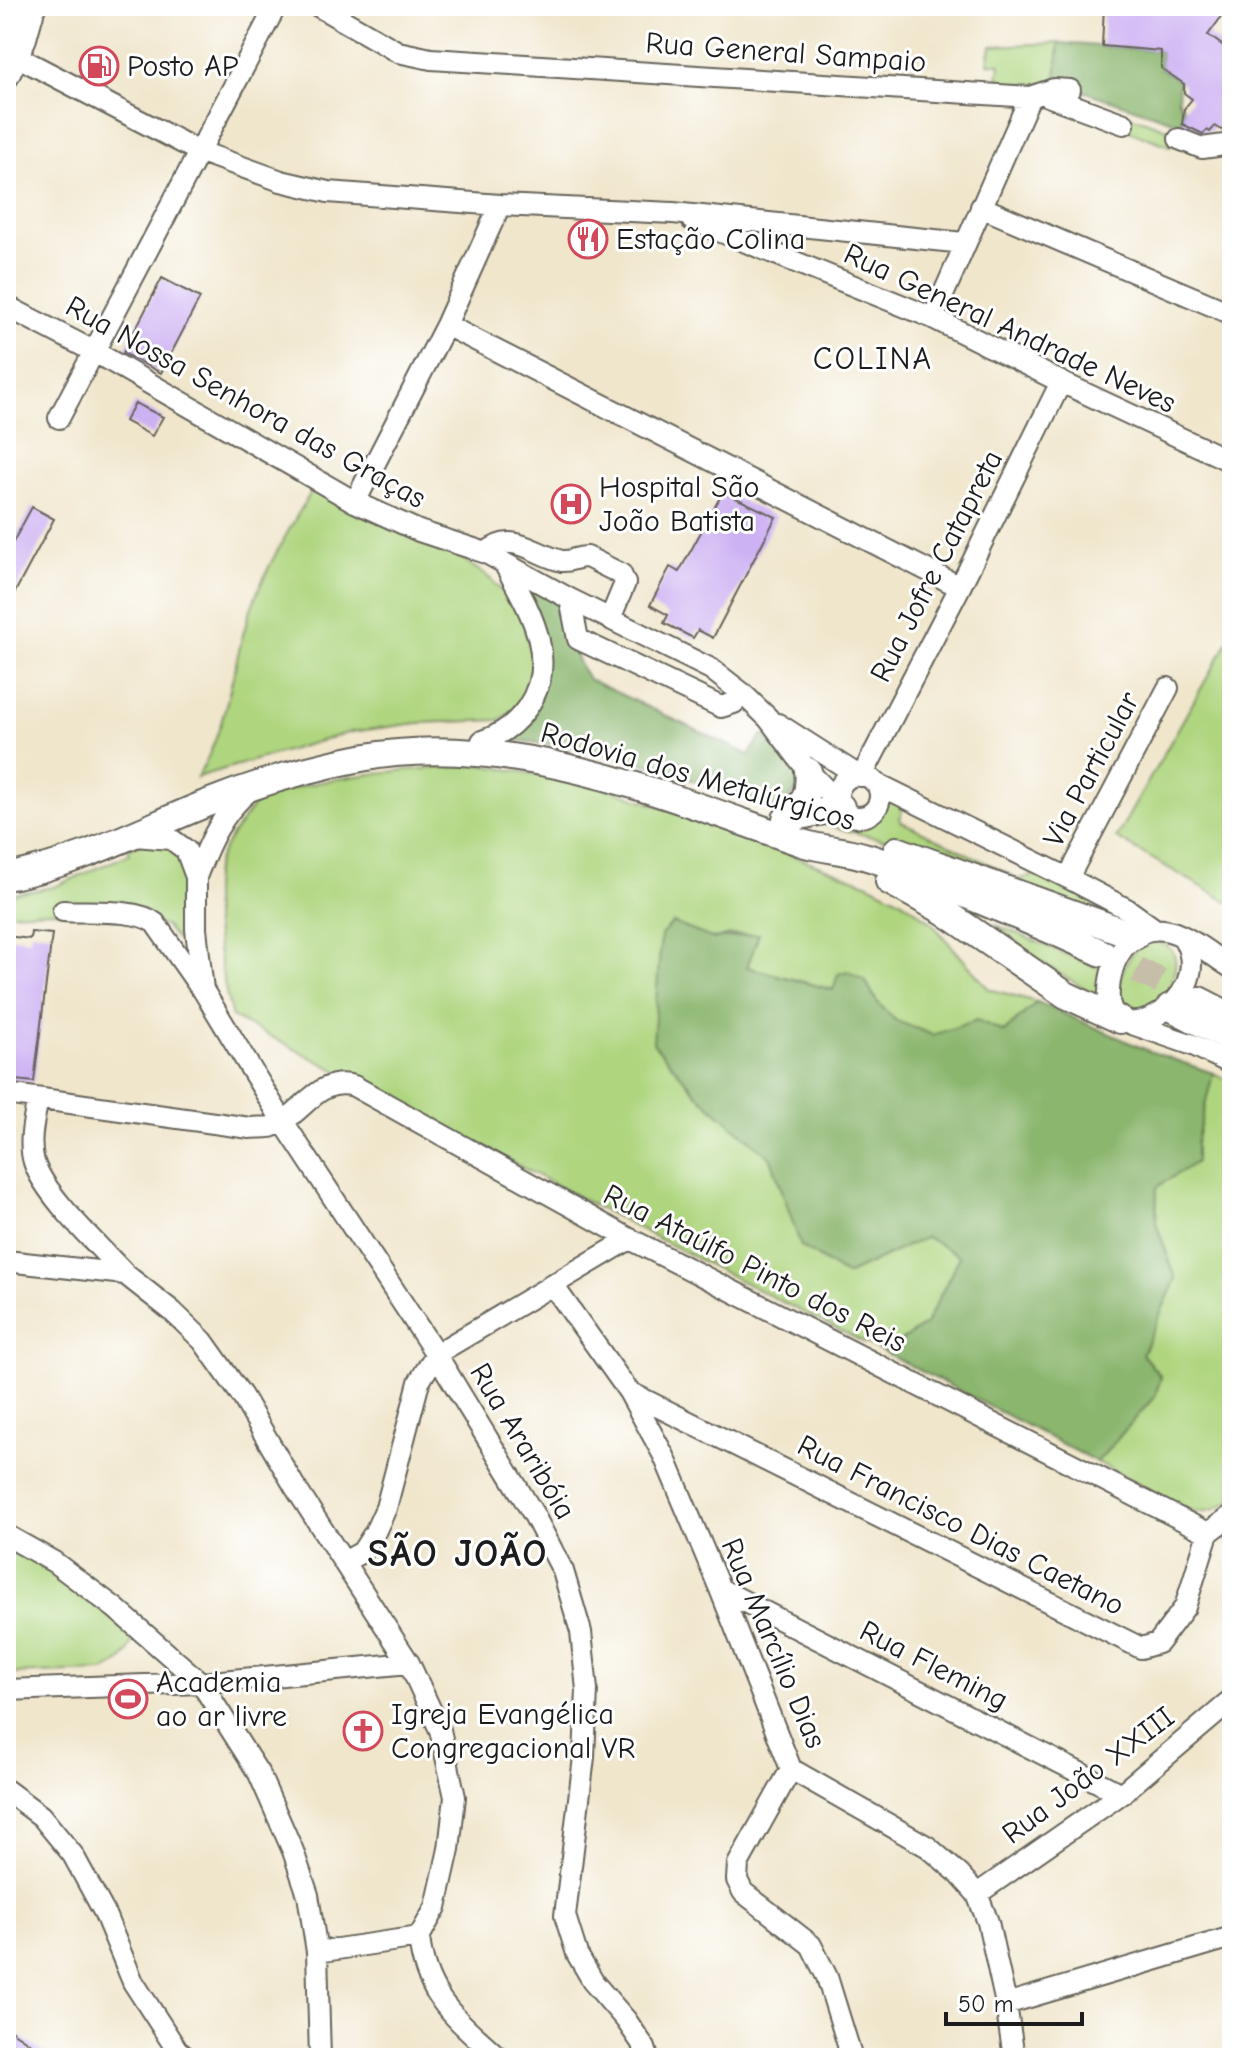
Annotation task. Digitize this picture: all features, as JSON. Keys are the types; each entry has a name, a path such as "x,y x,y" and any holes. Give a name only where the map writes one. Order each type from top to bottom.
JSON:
{"main road":[{"path":"11,66 32,6"},
{"name":"Rodovia dos Metalúrgicos","path":"6,866 56,854 229,783 312,755 405,740 482,741 592,757 661,776 786,819 822,840"},
{"name":"Rodovia dos Metalúrgicos","path":"6,877 61,864 255,786 317,768 378,755 490,755 551,765 642,787 822,840 1007,910 1102,953"},
{"path":"786,819 807,796 808,771"},
{"path":"786,819 840,805"},
{"path":"822,840 929,861 1144,932"},
{"path":"822,840 925,899 1066,995 1125,1022"},
{"path":"1199,1000 1232,1017"},
{"path":"1168,1009 1232,1039"}],"street":[{"path":"59,418 276,6"},
{"name":"Rua General Sampaio","path":"318,6 398,52 431,59 1033,96 1054,89 1070,90"},
{"name":"Rua General Andrade Neves","path":"11,66 198,151 281,181 328,192 500,205 673,213 964,243"},
{"path":"933,318 964,243 1033,96 1056,98 1124,124"},
{"path":"1179,139 1202,148 1232,144"},
{"path":"355,502 446,325 500,205"},
{"path":"981,207 1232,314"},
{"name":"Rua General Andrade Neves","path":"673,213 933,318 1232,462"},
{"name":"Rua Nossa Senhora das Graças","path":"6,306 95,352 355,502 419,531 495,558 711,669 768,718 808,771 840,805"},
{"path":"446,325 960,587"},
{"name":"Rua Jofre Catapreta","path":"865,778 1061,382"},
{"path":"482,741 495,737 515,723 530,704 541,675 542,651 538,633 495,558 496,546 512,541 565,561 587,557 616,572 625,583 610,619"},
{"path":"570,599 578,639 721,707 734,703 742,693"},
{"name":"Via Particular","path":"1068,878 1168,688"},
{"name":"Rua Nossa Senhora das Graças","path":"768,718 865,778 1127,909 1144,932"},
{"path":"865,778 880,795 871,813 858,817 851,816 840,805 838,795 843,783 865,778"},
{"path":"196,877 219,824 230,808 255,786"},
{"path":"127,837 163,837 177,841 186,850 196,877"},
{"name":"Rua Araribóia","path":"196,877 196,929 203,990"},
{"name":"Rua Araribóia","path":"63,911 133,913 155,923 203,990 282,1120 436,1354 534,1515 563,1571 581,1632 587,1690 584,1757 565,1916 577,1954 594,1983 626,2020 648,2058"},
{"path":"1232,968 1167,929 1144,932 1119,954 1109,985 1111,1010 1125,1022 1193,1045 1232,1064"},
{"path":"1125,1022 1155,1017 1168,1009 1192,971 1191,950 1184,939"},
{"path":"1168,1009 1193,1045"},
{"name":"Rua Ataúlfo Pinto dos Reis","path":"282,1120 330,1085 341,1082 354,1086 630,1239 1208,1533"},
{"path":"6,1094 250,1128 270,1127 282,1120"},
{"path":"38,1099 32,1133 34,1162 48,1188 125,1274 172,1311 203,1341 242,1396 295,1487 409,1663 440,1730 455,1797 449,1849 436,1907 419,1937 421,1963 432,1987 450,2012 499,2058"},
{"path":"344,1562 362,1552 386,1508 419,1382 436,1354 630,1239"},
{"path":"6,1261 125,1274"},
{"name":"Rua Marcílio Dias","path":"552,1284 629,1392 664,1456 791,1769 928,1847 977,1894 988,1922 1014,2058"},
{"name":"Rua Francisco Dias Caetano","path":"629,1392 1141,1648 1158,1643 1185,1607 1208,1533"},
{"path":"1208,1533 1232,1515"},
{"path":"6,1535 54,1562 115,1608 201,1683 259,1774 293,1851 308,1895 317,1952 320,2058"},
{"name":"Rua Fleming","path":"720,1589 1121,1794"},
{"path":"6,1690 201,1683 409,1663"},
{"name":"Rua João XXIII","path":"977,1894 1121,1794 1232,1700"},
{"path":"791,1769 738,1864 737,1880 743,1892 811,1945 827,1977 852,2058"},
{"path":"6,1790 41,1816 73,1855 104,1912 133,1982 177,2050 187,2058"},
{"path":"317,1952 419,1937"},
{"path":"1006,2004 1232,1937"}],"green space":[{"path":"1059,43 1056,82 1034,85 998,82 1000,64 988,63 991,46"},
{"path":"1059,43 1161,51 1161,68 1179,81 1178,100 1184,109 1182,124 1056,82"},
{"path":"1069,94 1176,132 1170,146 1127,130"},
{"path":"315,485 457,555 488,577 508,596 522,618 533,659 528,686 520,704 500,720 418,723 351,732 197,777 215,741 246,624 259,588"},
{"path":"522,582 560,605 578,662 588,679 749,755 763,734 792,766 802,785 779,810 637,761 573,747 506,739 543,688"},
{"path":"1232,634 1232,904 1116,838"},
{"path":"481,765 598,785 869,884 901,900 929,920 989,989 1037,1002 1004,1032 977,1020 933,1035 896,1021 877,1002 865,980 834,990 747,967 759,934 714,939 673,923 653,1043 702,1099 771,1158 801,1246 846,1275 926,1237 960,1256 926,1324 884,1352 232,1017 214,917 214,878 225,846 260,797 315,783 370,774"},
{"path":"885,795 903,803 900,821 1019,879 1037,873 1117,912 1127,924 924,850 813,822 834,813 859,821 872,818 882,806"},
{"path":"145,841 173,844 190,877 187,925 178,941 165,926 54,911 6,913 6,895 54,887 130,854 128,849"},
{"path":"984,888 1121,937 1101,998 1042,963 994,924 1097,967 1108,942"},
{"path":"673,923 714,939 759,934 747,967 833,990 838,974 847,971 865,980 877,1002 896,1021 933,1035 977,1020 1004,1032 1037,1002 1149,1051 1213,1073 1196,1143 1196,1162 1157,1187 1156,1223 1176,1279 1142,1354 1161,1377 1155,1396 1097,1462 884,1352 926,1324 960,1256 926,1237 846,1275 801,1246 771,1158 702,1099 653,1043 661,935"},
{"path":"1148,941 1171,949 1175,966 1173,977 1156,1007 1140,1008 1118,995 1130,957"},
{"path":"1213,1073 1232,1082 1232,1500 1212,1510 1196,1512 1097,1462 1155,1396 1161,1377 1142,1354 1176,1279 1156,1223 1157,1186 1196,1161 1196,1143"},
{"path":"6,1540 65,1579 132,1635 124,1658 103,1671 6,1674"}],"building":[{"path":"1104,6 1216,6 1225,12 1208,35 1232,52 1232,115 1222,130 1215,126 1203,134 1182,124 1184,109 1192,99 1184,93 1184,84 1161,68 1161,51 1102,46"},
{"path":"162,278 200,298 161,373 123,353"},
{"path":"135,403 163,417 152,436 125,421"},
{"path":"723,492 776,517 713,638 698,630 693,638 664,623 668,615 650,605 670,567 679,572"},
{"path":"32,507 54,519 6,609 6,555"},
{"path":"31,932 52,934 34,1082 6,1079 6,936 30,939"},
{"path":"6,2027 52,2058 6,2058"}],"tunnel":[{"path":"1102,953 1199,1000"}],"place":[{"name":"Posto AP","path":"99,66"},
{"name":"Estação Colina","path":"588,239"},
{"name":"Hospital São João Batista","path":"571,504"},
{"name":"Academia ao ar livre","path":"128,1699"},
{"name":"Igreja Evangélica Congregacional VR","path":"363,1731"}],"district":[{"name":"COLINA","path":"873,358"},
{"name":"SÃO JOÃO","path":"458,1553"}]}
